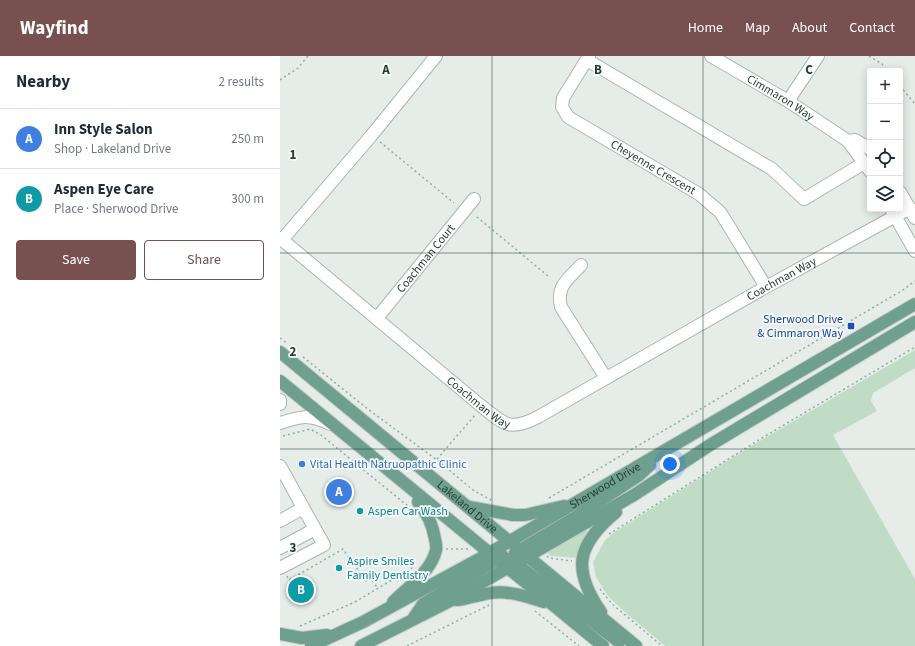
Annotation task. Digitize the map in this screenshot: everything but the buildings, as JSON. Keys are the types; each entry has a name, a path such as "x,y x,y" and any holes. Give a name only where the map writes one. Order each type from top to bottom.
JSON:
{"main road":[{"name":"Sherwood Drive","path":"361,646 450,601 504,560 510,542 915,304"},
{"name":"Sherwood Drive","path":"311,646 384,612 504,560 524,553 634,495 734,431 915,322"},
{"name":"Lakeland Drive","path":"280,352 636,646"},
{"name":"Lakeland Drive","path":"280,381 395,477 504,560 551,604 603,646"},
{"path":"524,553 638,476 667,449"},
{"path":"384,612 422,576 433,558 436,548 433,529 426,512 395,477"},
{"path":"619,633 604,616 590,595 583,577 582,563 585,550 598,527 634,495"},
{"path":"468,507 513,515 525,515 575,503"},
{"path":"413,620 423,604 504,560 624,646"},
{"path":"450,601 471,599 484,594 507,592 551,604"},
{"path":"280,634 302,638 337,634"}],"street":[{"name":"Coachman Way","path":"436,56 371,136 281,239 480,405 508,425 523,425 893,213 912,213"},
{"name":"Cimmaron Way","path":"711,56 788,101 848,141 867,167"},
{"path":"788,101 818,56"},
{"path":"588,58 772,169 804,199 867,167"},
{"name":"Cheyenne Crescent","path":"588,58 563,98 562,108 568,117 705,199 720,212 766,287"},
{"name":"Cimmaron Way","path":"848,141 855,140 867,147"},
{"path":"903,197 912,213"},
{"name":"Coachman Court","path":"377,318 474,199"},
{"path":"893,213 915,252"},
{"path":"581,264 563,285 558,295 561,307 606,378"},
{"path":"280,423 300,416 317,418 332,424"},
{"path":"280,466 324,545 283,571"},
{"path":"280,521 304,508"},
{"path":"280,548 315,529"}],"path":[{"path":"280,80 298,68 308,56"},
{"path":"869,56 882,64 885,68"},
{"path":"903,90 915,104"},
{"path":"380,142 454,203"},
{"path":"477,217 548,276"},
{"path":"546,500 890,298 915,281"},
{"path":"280,338 291,346"},
{"path":"605,538 616,528 712,468 915,348"},
{"path":"302,355 369,410 437,460 473,490 491,500"},
{"path":"437,460 475,415"},
{"path":"283,436 310,429 322,435 413,511"},
{"path":"283,571 289,580 343,549 366,580 371,578 378,589"},
{"path":"442,550 471,549"},
{"path":"549,558 576,562"},
{"path":"295,627 303,626 355,602 419,563"},
{"path":"599,588 612,604 662,646"},
{"path":"406,646 469,613 494,604"},
{"path":"534,610 579,646"}],"green space":[{"path":"915,350 915,368 873,393 871,401 877,411 833,435 915,579 915,646 665,646 607,595 596,577 593,562 605,540 613,533 751,446"},
{"path":"586,529 587,531 577,558 550,556 547,551"}],"place":[{"name":"Sherwood Drive & Cimmaron Way","path":"851,326"},
{"name":"Vital Health Natruopathic Clinic","path":"302,464"},
{"name":"Inn Style Salon","path":"339,492"},
{"name":"Aspen Car Wash","path":"360,511"},
{"name":"Aspire Smiles Family Dentistry","path":"339,568"},
{"name":"Aspen Eye Care","path":"301,590"}]}
